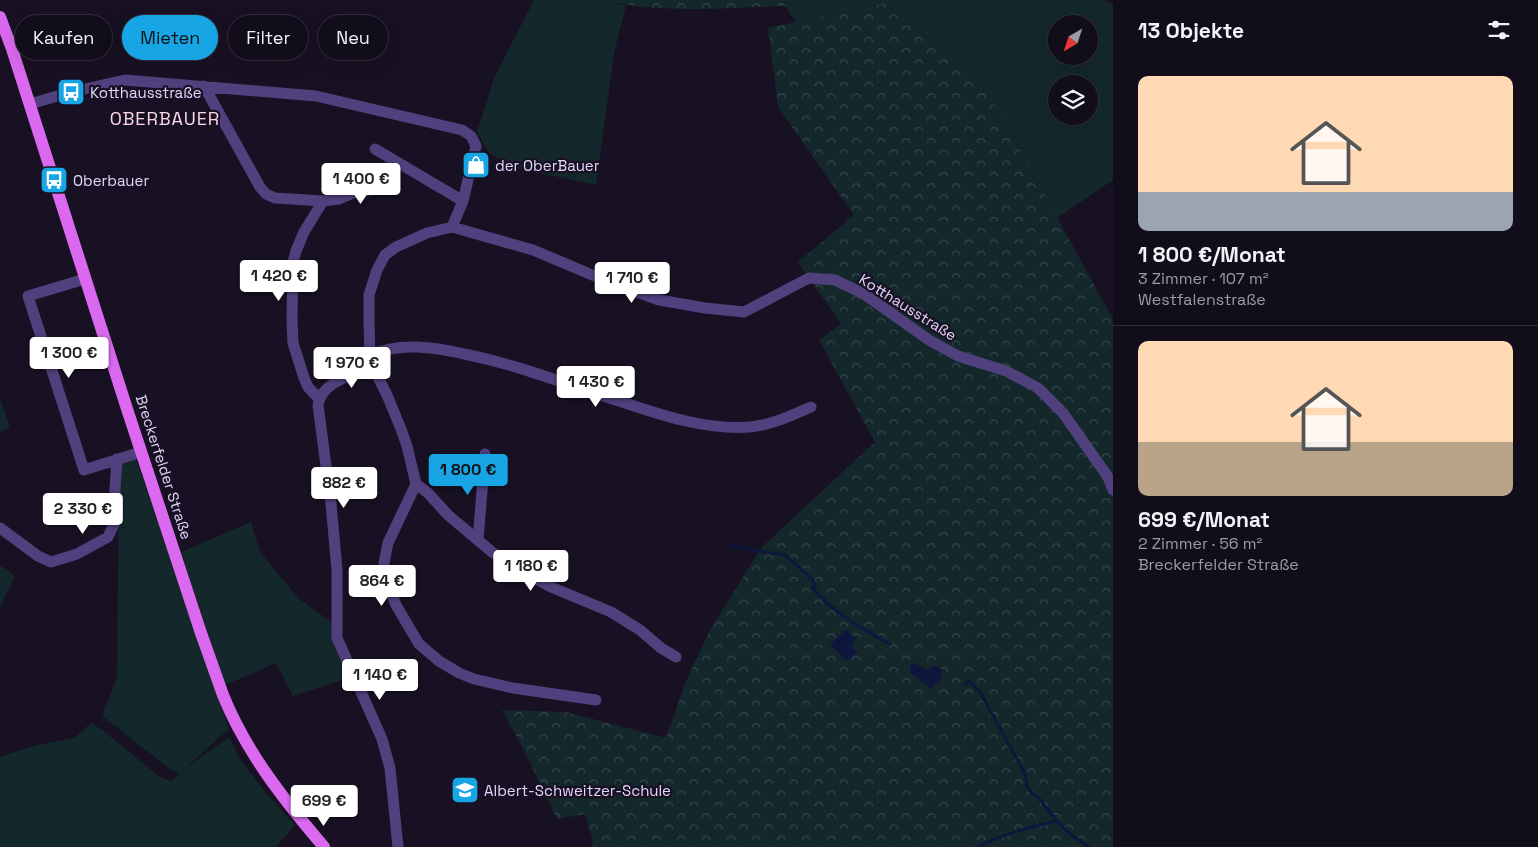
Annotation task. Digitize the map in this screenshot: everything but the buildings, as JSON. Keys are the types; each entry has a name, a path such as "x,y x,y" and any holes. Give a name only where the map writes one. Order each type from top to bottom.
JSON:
{"main road":[{"name":"Breckerfelder Straße","path":"0,17 30,104 141,452 204,642 230,712 254,756 270,780 324,847"}],"street":[{"path":"30,104 71,92 125,80 316,96 462,130 471,136 476,146 463,201 452,227 427,233 396,247 381,262 371,285 368,304 372,361 407,446 416,484 388,543 384,563 386,579 396,605 419,644 439,661 458,673 474,679 513,688 596,700"},
{"path":"204,86 260,187 266,194 275,198 323,203 353,193 391,186"},
{"path":"375,148 463,201"},
{"path":"319,399 308,387 293,343 293,262 304,232 323,203"},
{"name":"Kotthausstraße","path":"452,227 533,250 604,280 659,300 705,308 744,312 809,278 835,280 864,294 929,340 958,356 1006,371 1038,388 1063,413 1108,476 1113,490"},
{"path":"85,279 28,296 84,470 141,452"},
{"path":"398,847 390,768 382,739 337,638 337,570 331,504 318,405 319,399 326,388 392,349 418,347 444,349 496,361 652,412 714,427 751,427 780,421 812,407"},
{"path":"478,540 485,454"},
{"path":"0,528 38,556 51,562 77,554 108,537 115,522 117,459"},
{"path":"416,484 428,493 448,515 515,568 551,587 611,612 640,630 661,648 676,657"}],"green space":[{"path":"534,0 602,0 626,6 614,53 596,185 516,168 489,153 477,132 494,78"},
{"path":"602,0 784,0 785,6 670,9"},
{"path":"784,0 1102,0 1113,4 1113,180 1057,218 982,81 885,3 796,22 785,6"},
{"path":"885,3 982,81 1113,319 1113,847 592,847 593,840 585,814 557,819 525,752 502,710 566,712 666,738 686,681 710,630 762,547 875,442 819,340 841,324 798,262 854,215 778,107 768,28"},
{"path":"0,398 10,428 0,432"},
{"path":"135,458 229,729 182,771 229,737 240,759 265,792 295,825 276,847 0,847 0,757 37,745 74,738 91,723 160,777 171,781 180,774 170,769 102,716 117,677 119,462"},
{"path":"251,522 260,552 298,598 331,622 334,644 349,678 293,696 276,663 225,685 181,552"},
{"path":"0,565 15,576 0,607"}],"shaded area":[{"path":"846,629 856,639 851,646 857,652 847,661 830,645"},
{"path":"914,663 927,670 934,665 942,669 941,680 931,689 911,673 910,665"}],"waterway":[{"path":"732,545 785,555 813,580 815,584 813,588 829,605 859,626 890,644"},
{"path":"965,684 969,681 980,692 1025,774 1027,787 1071,835 1089,847"},
{"path":"977,847 1016,831 1057,821"}],"place":[{"name":"Kotthausstraße","path":"71,92"},
{"name":"der OberBauer","path":"476,165"},
{"name":"Oberbauer","path":"54,180"},
{"name":"Albert-Schweitzer-Schule","path":"465,790"}],"district":[{"name":"OBERBAUER","path":"165,118"}]}
